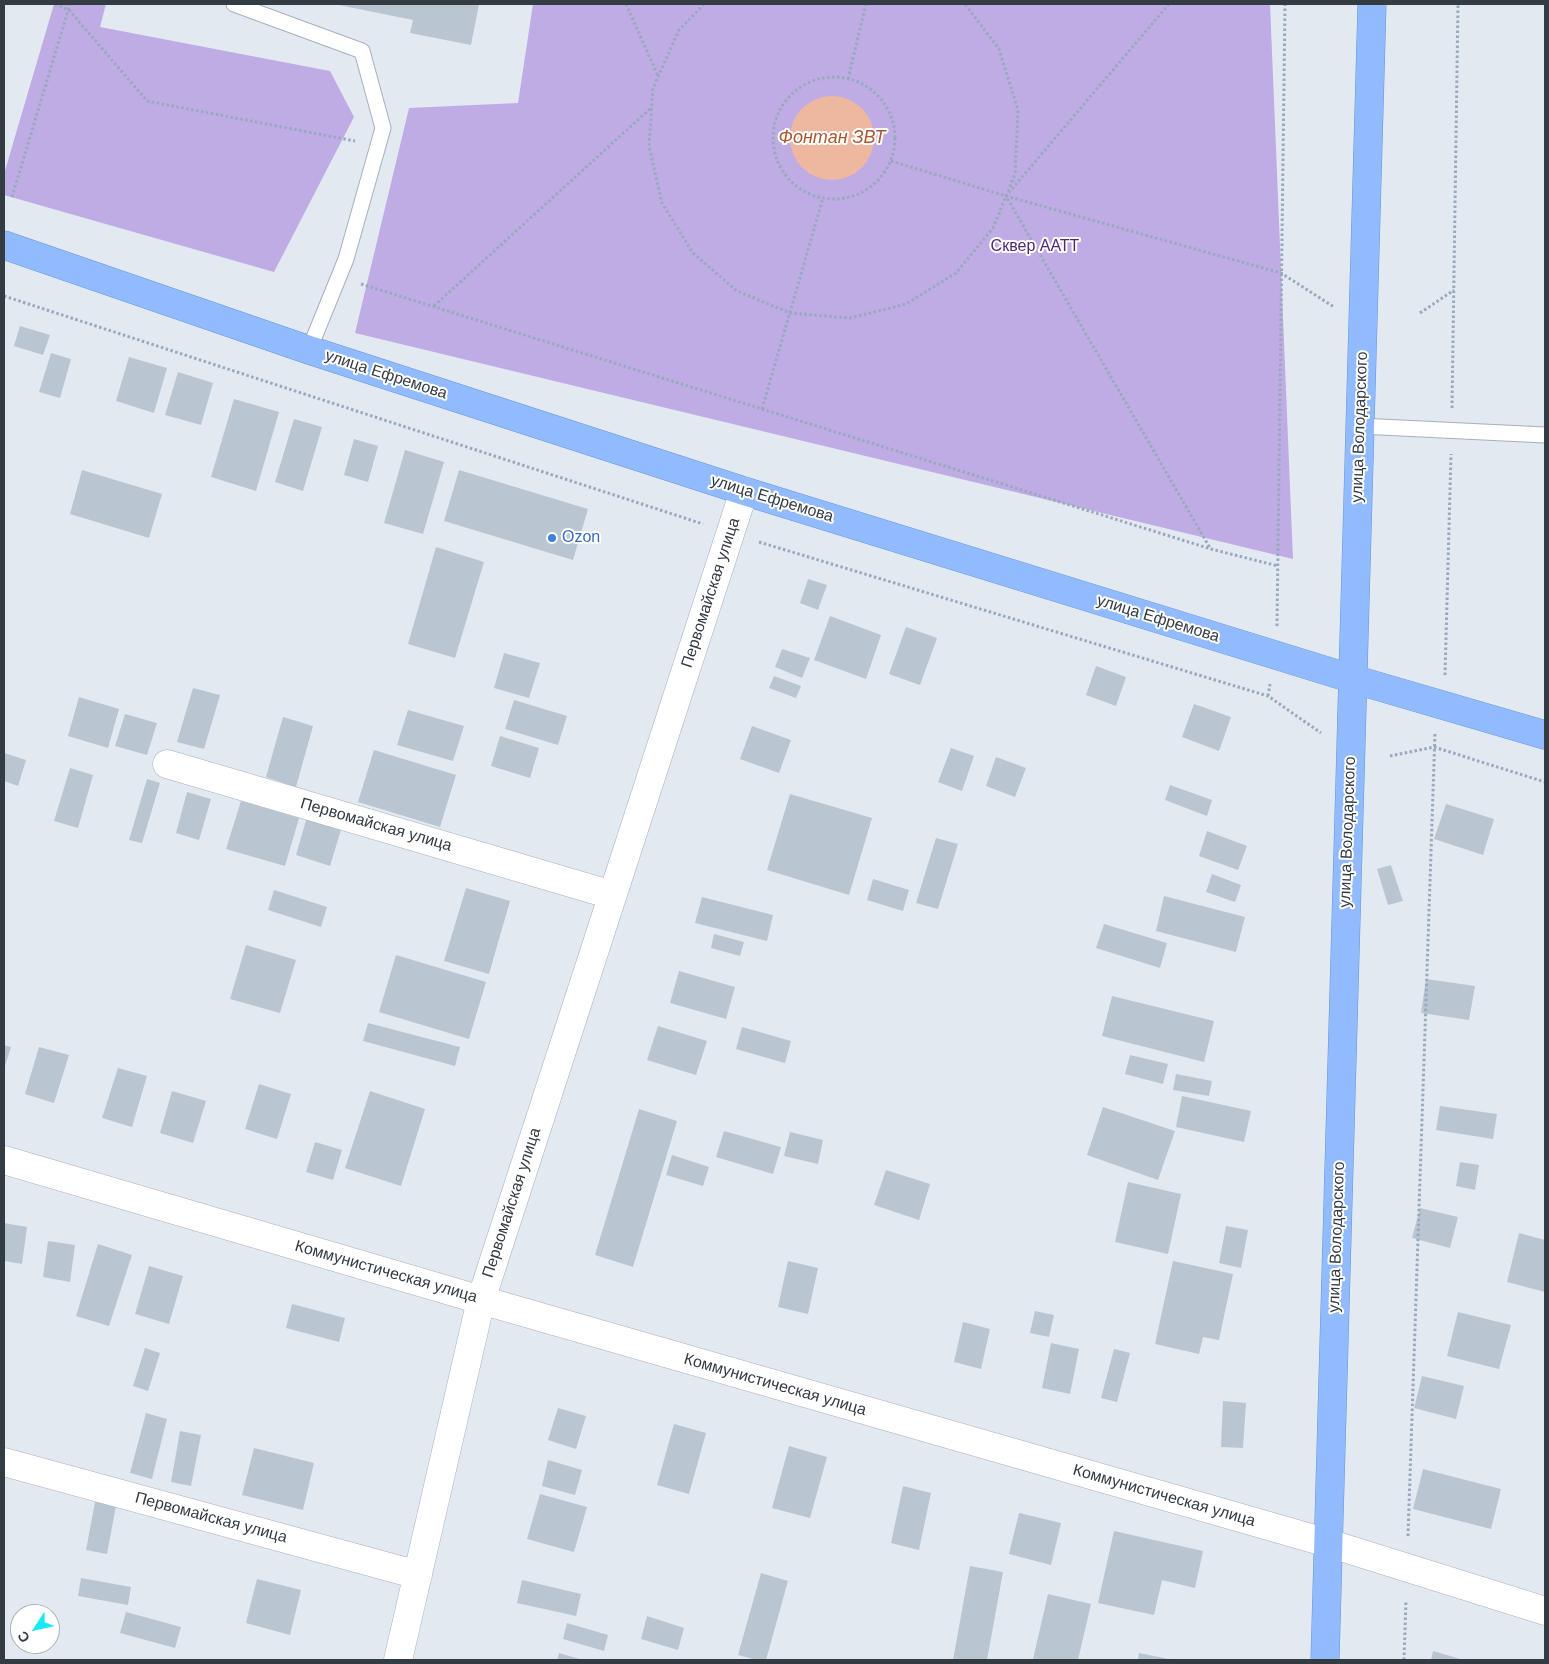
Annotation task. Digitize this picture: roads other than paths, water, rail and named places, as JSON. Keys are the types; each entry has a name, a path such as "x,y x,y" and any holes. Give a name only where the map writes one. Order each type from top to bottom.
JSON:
{"main road":[{"name":"улица Володарского","path":"1325,1660 1372,4"},
{"name":"улица Ефремова","path":"4,245 309,350 744,491 1352,679 1545,735"}],"street":[{"name":"Первомайская улица","path":"398,1660 480,1300 744,491"},
{"name":"Первомайская улица","path":"167,764 612,895"},
{"name":"Коммунистическая улица","path":"4,1160 480,1300 1328,1544 1545,1611"},
{"name":"Первомайская улица","path":"4,1462 418,1575"}],"lane":[{"path":"234,4 362,51 383,128 346,259 309,350"},
{"path":"1360,426 1545,436"}],"water":[{"name":"Фонтан ЗВТ","path":"832,96 848,99 862,108 871,122 874,138 871,154 862,168 848,177 832,180 816,177 802,168 793,154 790,138 793,122 802,108 816,99"}],"place":[{"name":"Ozon","path":"552,538"}],"park label":[{"name":"Сквер ААТТ","path":"1035,247"}]}
